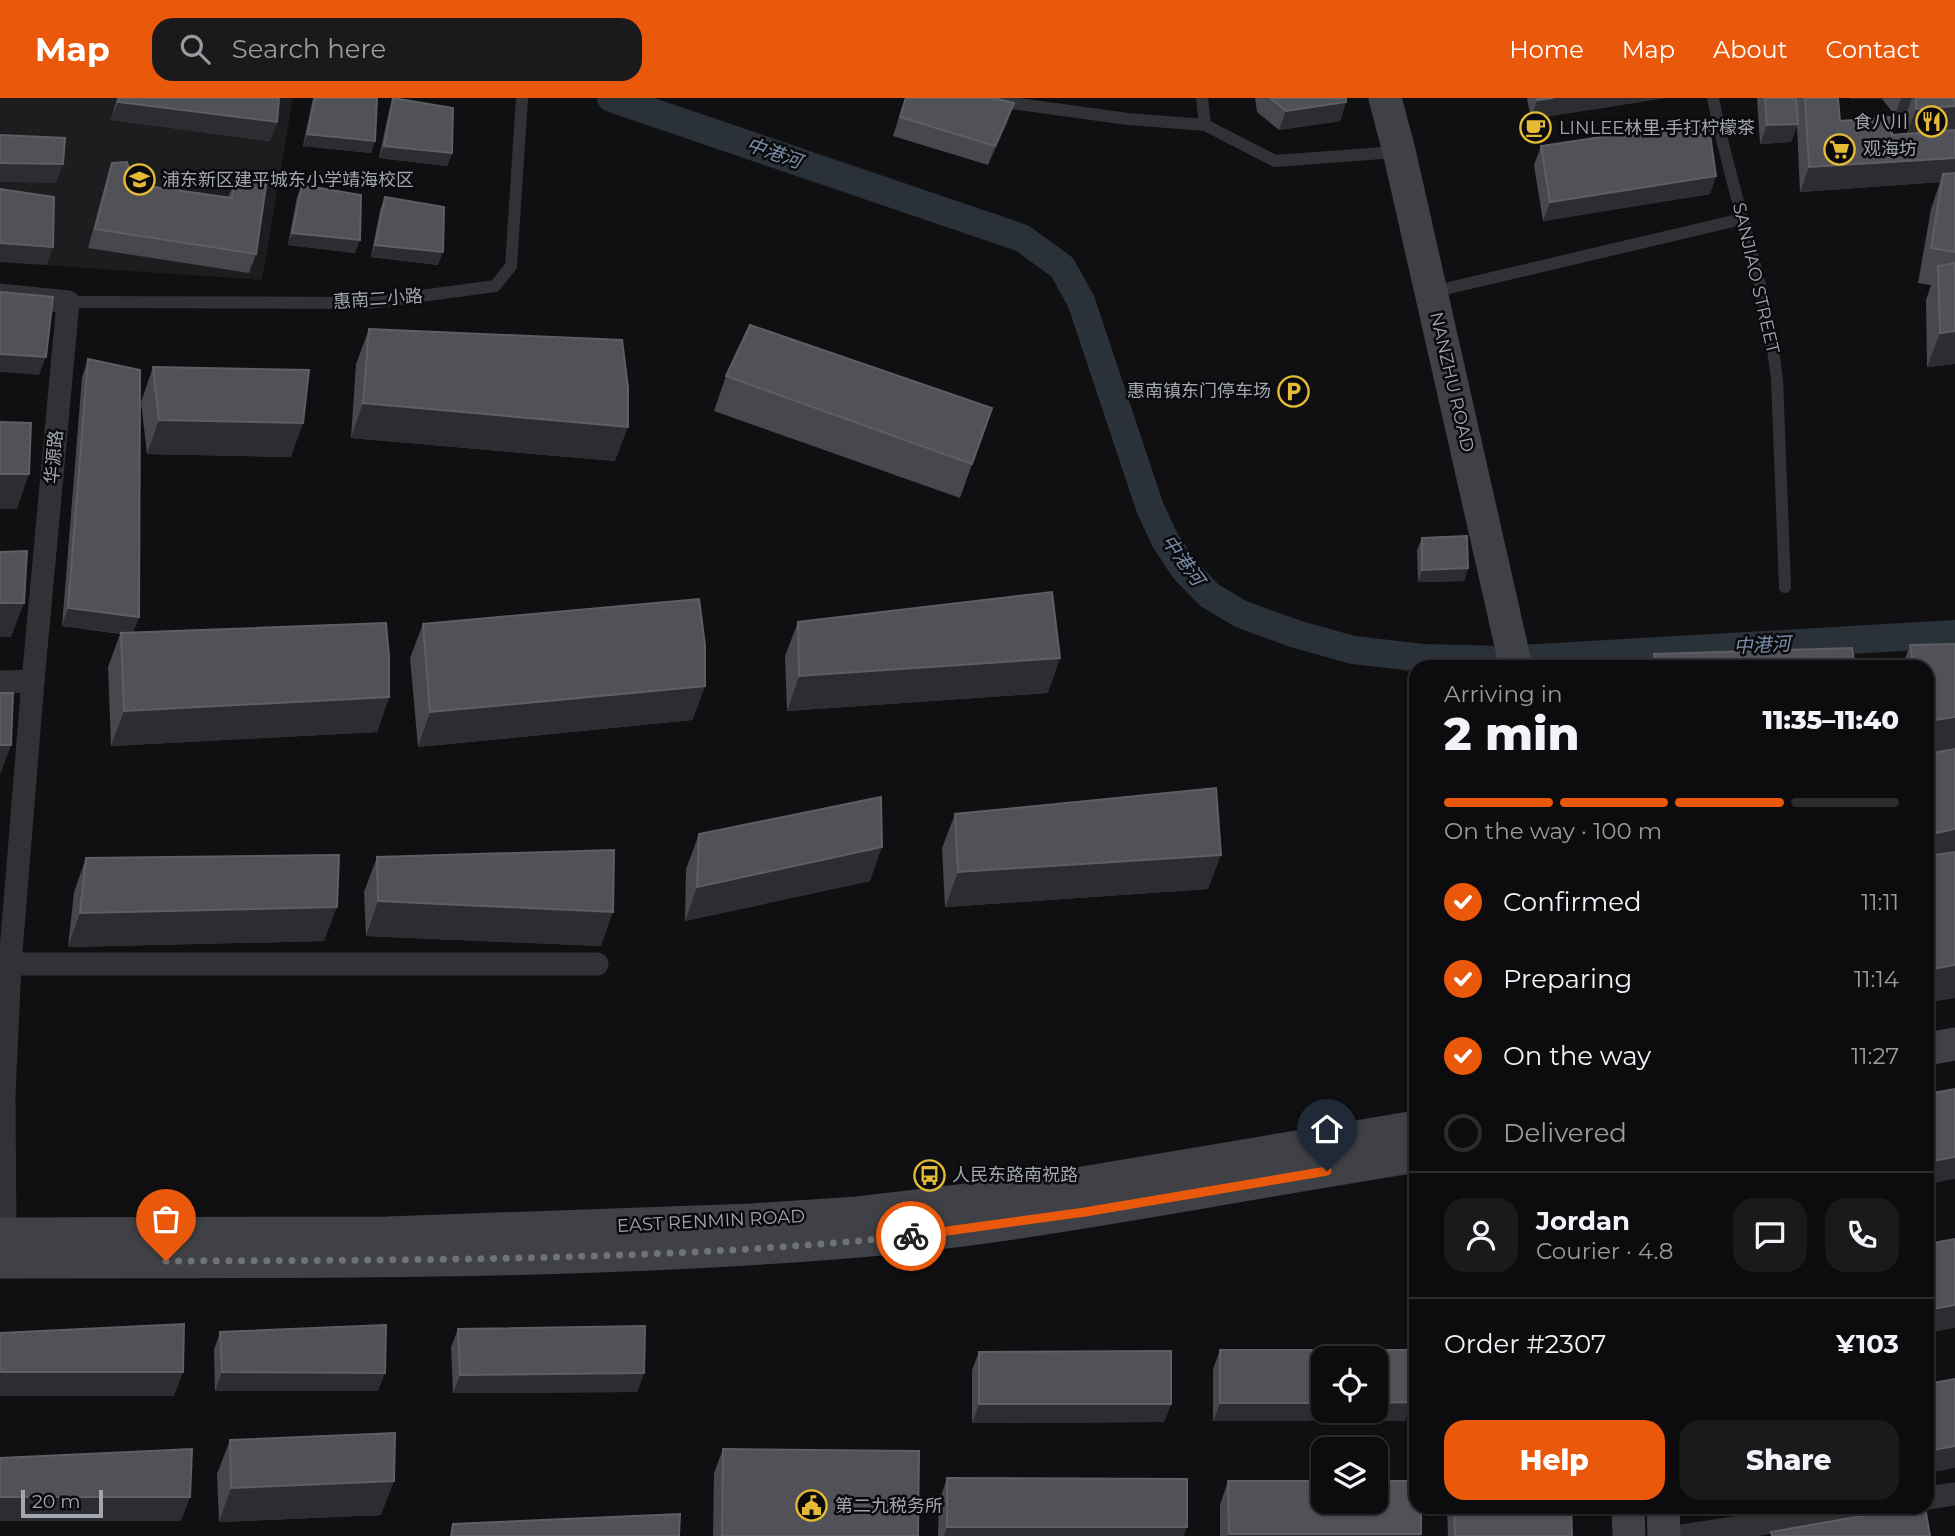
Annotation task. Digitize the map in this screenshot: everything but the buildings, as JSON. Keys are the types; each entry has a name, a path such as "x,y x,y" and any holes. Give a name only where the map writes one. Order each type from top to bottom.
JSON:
{"street":[{"name":"NANZHU ROAD","path":"1394,120 1515,660"},
{"path":"0,296 68,302"},
{"name":"华源路","path":"2,1243 4,1095 10,964 68,302"},
{"path":"0,682 33,681"},
{"path":"10,964 597,964"},
{"path":"1934,1048 1955,1044"},
{"name":"EAST RENMIN ROAD","path":"2,1243 387,1233 751,1220 858,1213 1081,1184 1409,1128"},
{"name":"EAST RENMIN ROAD","path":"2,1243 387,1261 752,1249 936,1233 1085,1212 1409,1157"},
{"path":"1934,1497 1955,1494"},
{"path":"1628,1514 1629,1536"},
{"path":"1663,1514 1664,1536"},
{"path":"1681,1536 1826,1514"}],"lane":[{"name":"惠南二小路","path":"68,302 369,303 495,286 510,266 522,98"},
{"path":"975,98 1053,104 1128,119 1205,125 1275,160 1394,120"},
{"path":"1202,98 1205,125"},
{"name":"SANJIAO STREET","path":"1713,98 1742,219 1760,280 1774,351 1785,587"},
{"path":"1432,292 1742,219"}],"shaded area":[{"name":"浦东新区建平城东小学靖海校区","path":"0,98 293,98 262,280 0,262"}],"waterway":[{"name":"中港河","path":"611,98 1022,238 1062,267 1081,301 1150,508 1165,540 1184,569 1209,595 1241,614 1296,634 1353,650 1423,658 1503,660 1955,634"}],"way so far":[{"path":"166,1261 387,1261 538,1257 752,1249 911,1236"}],"place":[{"name":"食八川","path":"1931,122"},
{"name":"LINLEE林里·手打柠檬茶","path":"1536,128"},
{"name":"观海坊","path":"1840,149"},
{"name":"浦东新区建平城东小学靖海校区","path":"139,180"},
{"name":"惠南镇东门停车场","path":"1294,391"},
{"name":"人民东路南祝路","path":"929,1175"},
{"name":"第二九税务所","path":"812,1506"}],"route":[{"path":"911,1236 1085,1212 1327,1171"}]}
